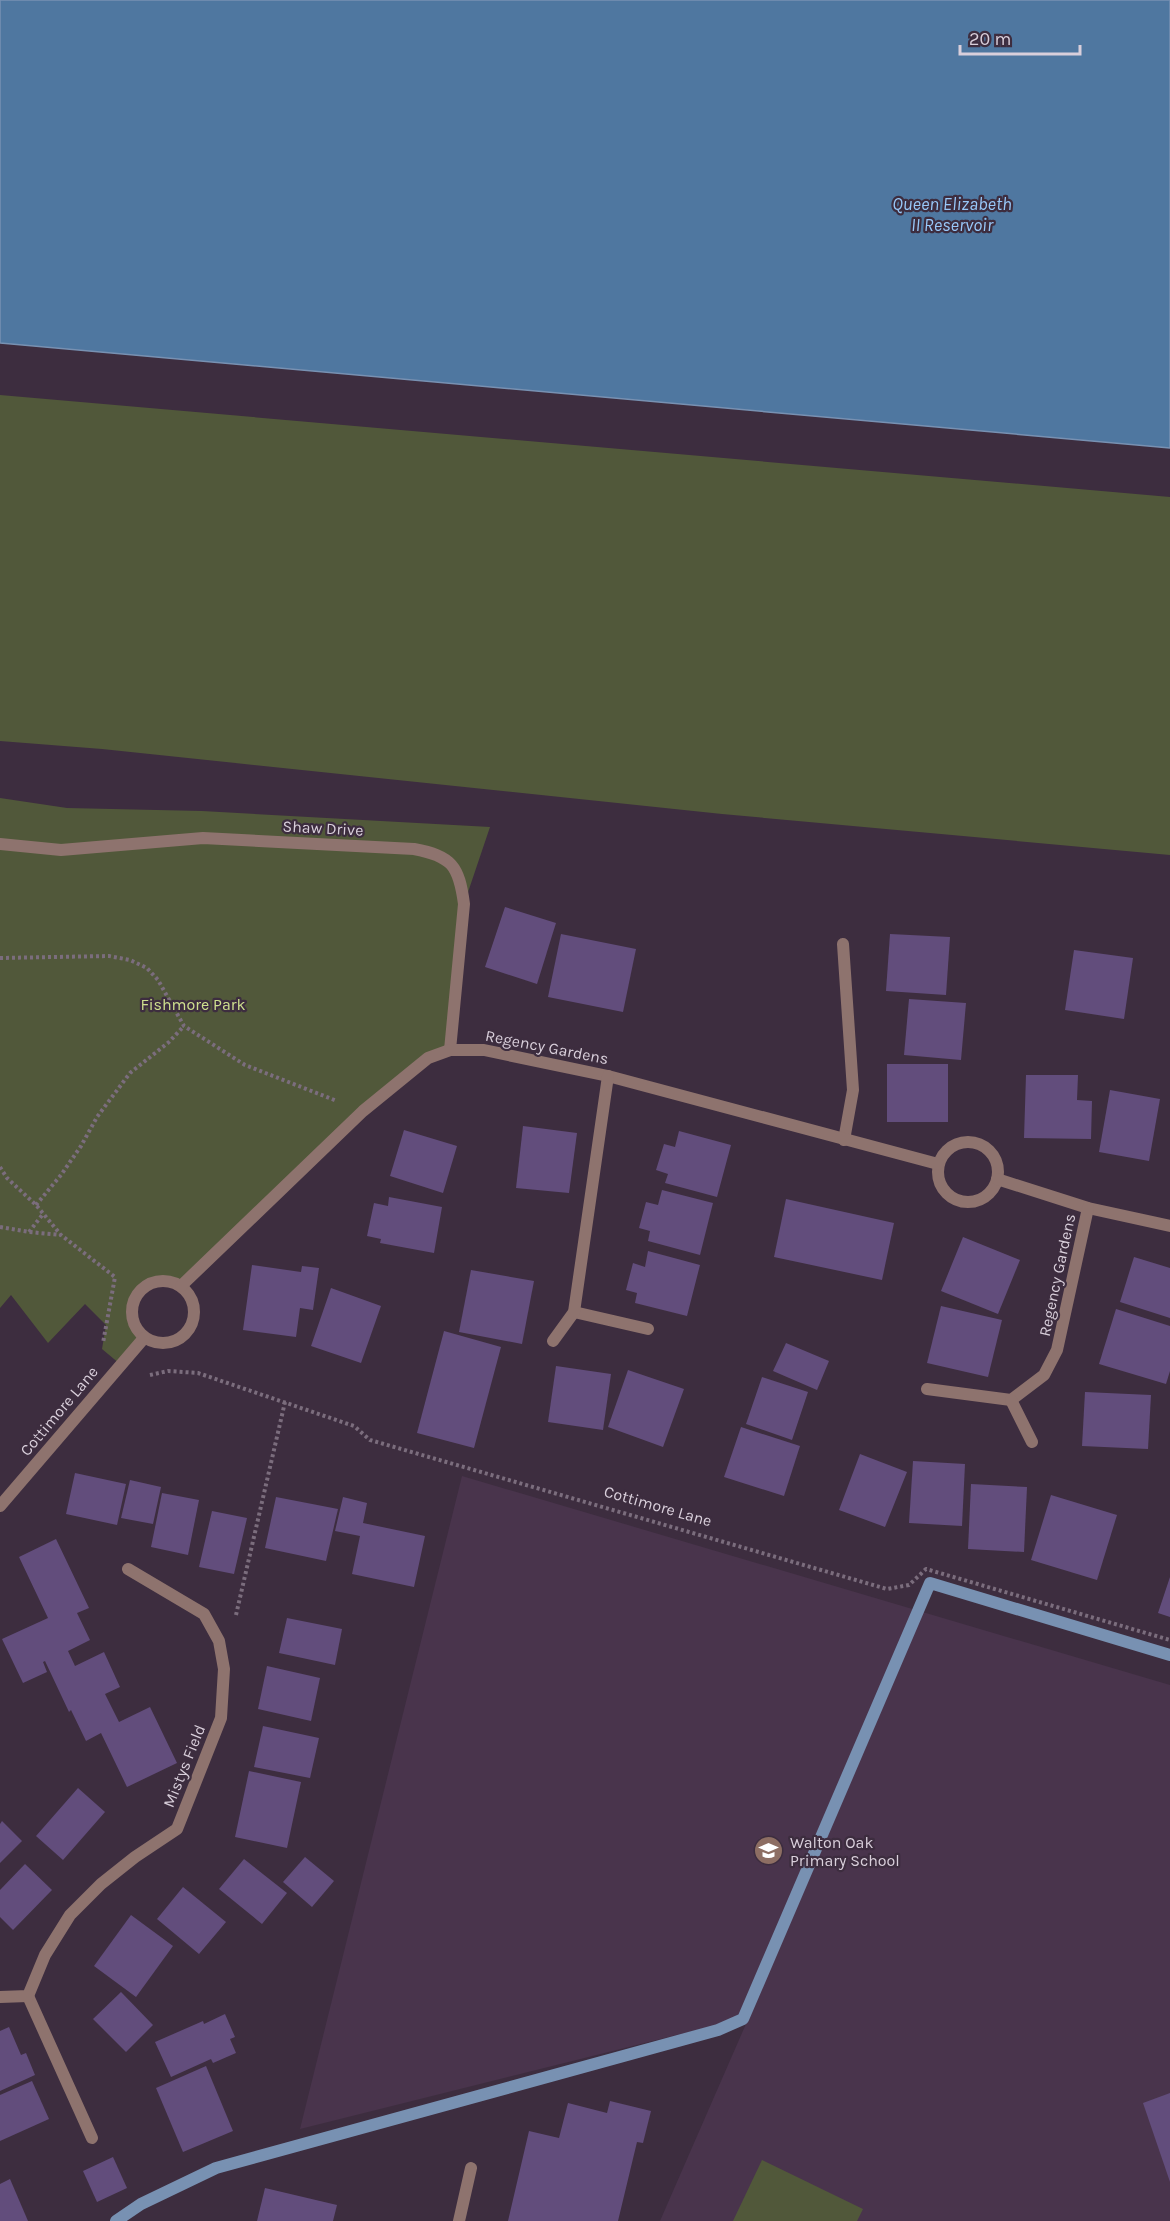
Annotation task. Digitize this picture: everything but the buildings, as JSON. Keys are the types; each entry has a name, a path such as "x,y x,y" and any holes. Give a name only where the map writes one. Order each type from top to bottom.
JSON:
{"street":[{"name":"Shaw Drive","path":"0,844 61,850 203,838 414,849 434,853 453,864 461,882 464,904 450,1050"},
{"path":"843,944 853,1090 844,1140"},
{"name":"Regency Gardens","path":"181,1286 363,1111 428,1058 450,1050 484,1050 608,1076 938,1164"},
{"path":"554,1341 574,1312 608,1076"},
{"path":"961,1141 976,1142 990,1150 998,1167 997,1179 990,1193 975,1201 960,1202 947,1194 939,1183 938,1164 945,1151 961,1141"},
{"name":"Regency Gardens","path":"997,1179 1088,1208 1170,1226"},
{"name":"Regency Gardens","path":"1011,1401 1044,1375 1058,1350 1088,1208"},
{"path":"157,1281 166,1281 181,1286 188,1293 195,1312 188,1331 172,1342 163,1344 144,1338 131,1317 133,1301 137,1293 149,1283 157,1281"},
{"path":"574,1312 648,1329"},
{"name":"Cottimore Lane","path":"0,1506 144,1338"},
{"path":"927,1389 1011,1401 1032,1442"},
{"name":"Mistys Field","path":"28,1996 45,1955 70,1915 100,1884 126,1863 177,1829 221,1718 224,1669 219,1641 204,1614 128,1569"},
{"path":"0,1996 28,1996 92,2138"},
{"path":"459,2221 471,2168"}],"path":[{"path":"0,958 100,956 130,960 147,968 158,980 184,1026 245,1065 363,1111"},
{"path":"36,1205 61,1175 97,1117 130,1073 169,1042 184,1026"},
{"path":"0,1167 7,1178 36,1205 61,1235 115,1277 102,1349"},
{"path":"29,1232 43,1214"},
{"path":"0,1227 61,1235"},
{"name":"Cottimore Lane","path":"143,1377 168,1371 198,1373 354,1426 370,1440 887,1589 909,1585 926,1569 1170,1640"},
{"path":"235,1623 285,1402"}],"shaded area":[{"name":"Walton Oak Primary School","path":"462,1476 1170,1685 1170,2221 660,2221 749,2017 300,2129"}],"green space":[{"path":"0,395 1170,497 1170,855 722,814 102,749 0,741"},
{"name":"Fishmore Park","path":"0,798 67,808 202,811 490,827 464,904 450,1050 428,1058 181,1286 167,1282 155,1282 145,1286 137,1294 133,1303 132,1315 144,1338 120,1364 102,1349 106,1325 85,1304 48,1343 11,1295 0,1308"},
{"path":"762,2160 863,2209 857,2221 733,2221"}],"water":[{"name":"Queen Elizabeth II Reservoir","path":"0,0 1170,0 1170,448 0,343"}],"waterway":[{"path":"116,2221 141,2204 216,2168 718,2030 743,2019 930,1583 1170,1655"}],"place":[{"name":"Walton Oak Primary School","path":"769,1851"}]}
